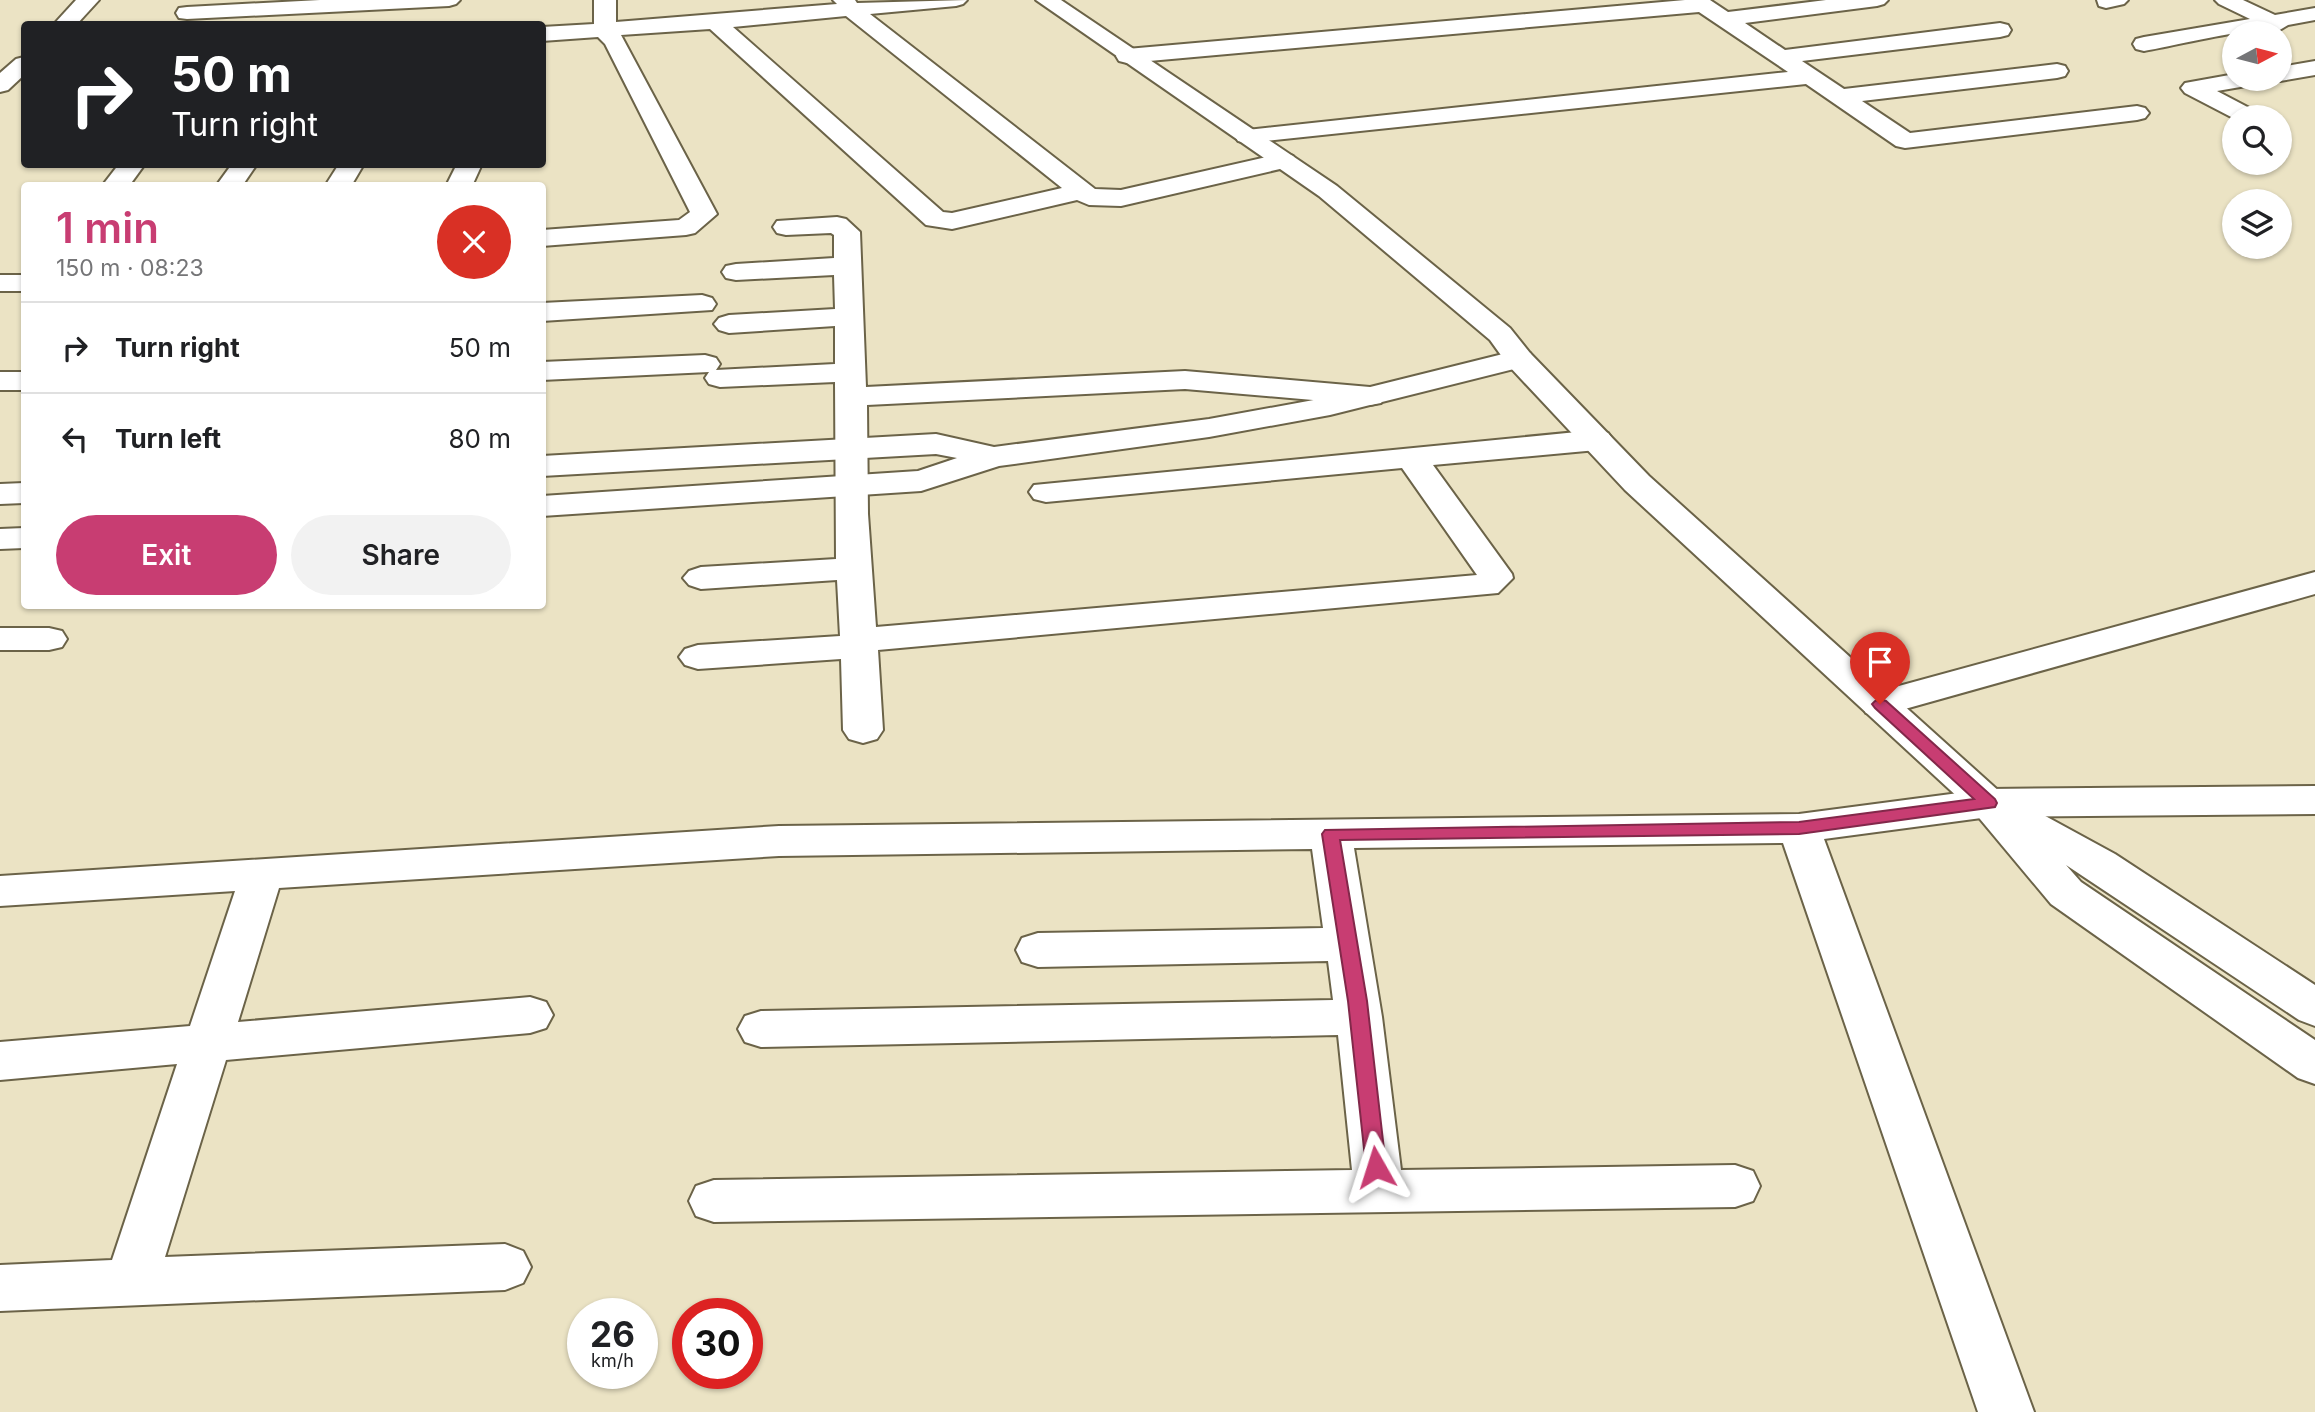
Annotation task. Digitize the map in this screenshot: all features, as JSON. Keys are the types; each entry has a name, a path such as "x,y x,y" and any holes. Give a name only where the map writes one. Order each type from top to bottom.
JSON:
{"street":[{"path":"68,21 88,0"},
{"path":"187,13 449,0"},
{"path":"546,239 686,227 704,214 610,36 605,0"},
{"path":"546,51 610,36 848,5 956,0"},
{"path":"1047,0 1328,191 1500,334 1519,359 1637,483 1989,803 2066,893 2315,1065"},
{"path":"1725,19 1877,0"},
{"path":"2226,0 2273,21 2315,14"},
{"path":"1127,56 1699,2 1905,141 2137,113"},
{"path":"848,5 1078,191 1089,197 1121,198 1284,161"},
{"path":"715,22 935,219 952,221 1078,191"},
{"path":"1780,57 2000,30"},
{"path":"2144,44 2222,30"},
{"path":"2292,30 2304,36"},
{"path":"546,34 610,36"},
{"path":"0,85 21,67"},
{"path":"2292,72 2315,68"},
{"path":"1837,97 2057,71"},
{"path":"1247,136 1810,77"},
{"path":"2222,83 2193,88 2226,105"},
{"path":"118,182 130,168"},
{"path":"786,227 826,225 844,228 847,232 851,487 863,730"},
{"path":"736,272 847,266"},
{"path":"0,283 21,283"},
{"path":"546,312 702,304"},
{"path":"729,324 848,317"},
{"path":"546,506 921,481 994,457 1209,428 1370,397 1519,359"},
{"path":"546,371 712,371 851,385 1185,380 1370,397"},
{"path":"0,381 21,381"},
{"path":"1046,492 1597,440"},
{"path":"546,466 936,444 994,457"},
{"path":"698,657 1485,585 1492,582 1494,574 1411,458"},
{"path":"0,494 21,493"},
{"path":"0,539 21,538"},
{"path":"701,578 855,568"},
{"path":"1880,704 2315,583"},
{"path":"0,639 50,639"},
{"path":"0,891 779,841 1799,828 1989,803 2315,800"},
{"path":"1989,803 2100,865 2315,1008"},
{"path":"1799,828 2006,1412"},
{"path":"1331,834 1359,1017 1379,1192"},
{"path":"131,1282 262,874"},
{"path":"1038,950 1349,944"},
{"path":"0,1061 530,1015"},
{"path":"761,1029 1359,1017"},
{"path":"714,1202 1735,1186"},
{"path":"0,1289 505,1267"}],"route":[{"path":"1376,1167 1357,1001 1331,834 1799,828 1989,803 1880,704"}]}
